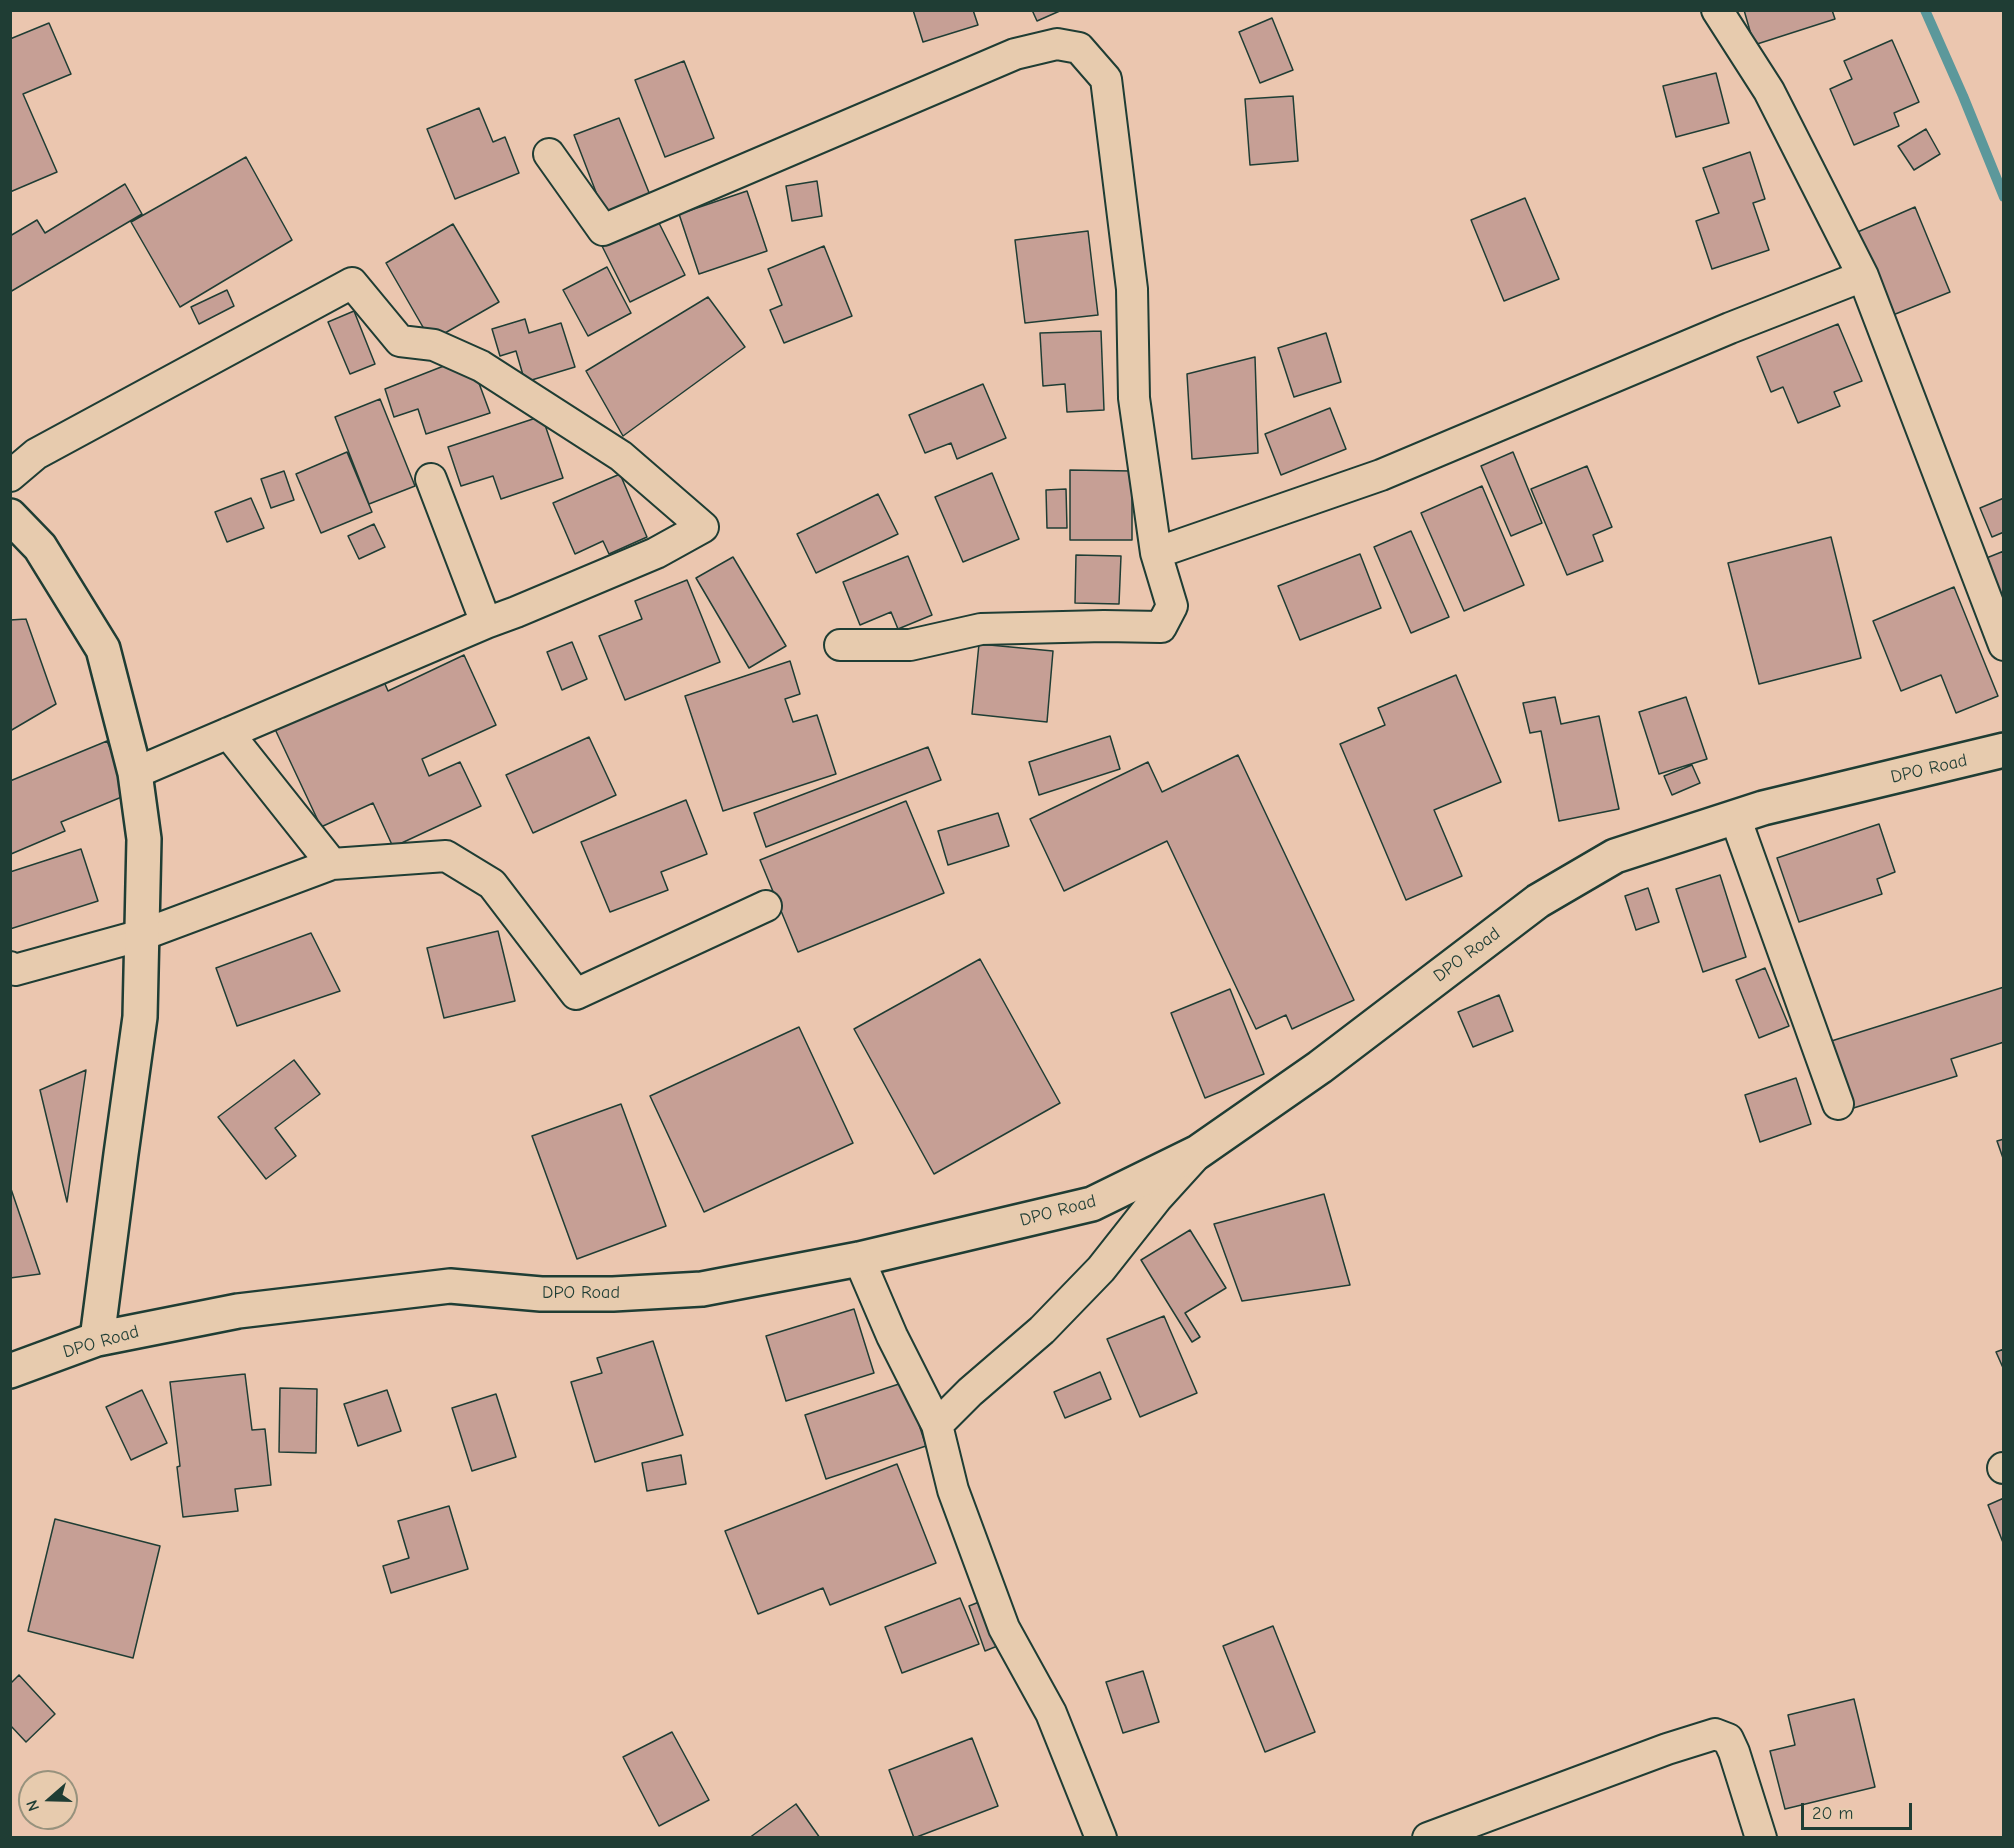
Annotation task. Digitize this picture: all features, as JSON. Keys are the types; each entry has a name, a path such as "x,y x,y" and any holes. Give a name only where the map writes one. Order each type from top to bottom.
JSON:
{"street":[{"path":"1717,10 1769,91 1863,276 2004,645"},
{"path":"549,153 603,230 1015,54 1057,44 1079,48 1106,79 1132,290 1134,398 1156,554 1172,606 1161,627 981,628 910,645 840,645"},
{"path":"1156,554 1381,476 1730,327 1863,276"},
{"path":"10,476 36,454 352,283 400,341 434,345 481,366 621,456 703,526 656,553 516,612 486,622 135,773"},
{"path":"430,479 486,622"},
{"path":"10,516 40,547 103,649 135,773 144,839 161,927 140,1017 98,1339"},
{"path":"228,733 332,864"},
{"name":"DPO Road","path":"10,1371 98,1339 238,1311 450,1286 541,1294 613,1294 702,1289 859,1259 1092,1204 1198,1152 1320,1067 1538,901 1615,856 1762,808 2004,750"},
{"path":"1735,817 1838,1104"},
{"path":"10,967 15,970 161,927 332,864 446,856 492,884 576,994 766,906"},
{"path":"937,1425 970,1392 1042,1330 1101,1269 1157,1198 1198,1152"},
{"path":"859,1259 892,1336 937,1425 953,1490 1004,1628 1051,1713 1101,1838"},
{"path":"1428,1838 1667,1749 1715,1734 1728,1739 1734,1752 1761,1838"}],"building":[{"path":"913,10 973,10 978,25 923,42"},
{"path":"1032,10 1062,10 1037,21"},
{"path":"1744,10 1832,10 1835,19 1754,45"},
{"path":"1272,18 1293,70 1260,83 1239,32"},
{"path":"49,23 71,74 23,94 57,172 10,192 10,39"},
{"path":"1892,40 1919,102 1894,113 1899,126 1854,145 1830,89 1852,79 1844,61"},
{"path":"684,61 714,138 665,157 635,80"},
{"path":"1716,73 1729,123 1676,137 1663,86"},
{"path":"1293,96 1298,161 1250,165 1245,99"},
{"path":"479,108 493,142 505,137 519,173 455,199 427,129"},
{"path":"619,118 650,195 604,213 574,135"},
{"path":"1926,129 1940,154 1914,170 1898,146"},
{"path":"1750,152 1765,199 1753,203 1769,250 1712,269 1696,221 1719,213 1703,168"},
{"path":"246,157 292,240 180,307 131,222"},
{"path":"817,181 822,216 792,221 786,186"},
{"path":"125,184 142,214 10,292 10,236 37,220 45,233"},
{"path":"747,191 767,251 699,274 679,214"},
{"path":"1525,198 1559,279 1504,301 1471,220"},
{"path":"1915,207 1950,292 1888,317 1853,234"},
{"path":"656,217 685,275 630,302 601,244"},
{"path":"453,224 499,302 431,341 386,263"},
{"path":"1088,231 1098,315 1025,323 1015,240"},
{"path":"824,246 852,316 784,343 770,310 782,305 768,269"},
{"path":"607,267 631,313 588,336 563,290"},
{"path":"227,290 234,306 199,324 191,307"},
{"path":"708,297 745,347 623,436 586,371"},
{"path":"354,311 375,364 350,374 328,322"},
{"path":"525,319 529,333 561,323 575,367 525,382 516,351 500,356 492,329"},
{"path":"1838,324 1862,381 1834,392 1840,406 1798,423 1783,387 1771,392 1757,357"},
{"path":"1101,331 1104,410 1067,412 1065,384 1043,386 1040,333"},
{"path":"1326,333 1341,382 1294,397 1278,348"},
{"path":"1255,357 1258,453 1192,459 1187,374"},
{"path":"459,360 473,367 490,413 426,434 418,409 394,417 385,389"},
{"path":"983,384 1006,438 957,459 951,443 925,453 909,415"},
{"path":"380,399 415,486 369,504 335,417"},
{"path":"1330,408 1346,449 1281,475 1265,434"},
{"path":"542,416 563,478 501,499 493,476 461,486 448,447"},
{"path":"347,452 372,512 321,533 296,474"},
{"path":"1513,452 1542,523 1511,536 1481,466"},
{"path":"1587,466 1612,527 1593,535 1603,561 1567,575 1531,489"},
{"path":"1070,470 1132,471 1132,540 1070,540"},
{"path":"284,471 294,500 271,508 261,479"},
{"path":"992,473 1019,539 963,562 935,497"},
{"path":"620,474 647,537 609,554 603,541 575,554 553,503"},
{"path":"1482,486 1524,585 1464,611 1421,513"},
{"path":"1066,489 1067,528 1047,528 1046,490"},
{"path":"878,494 898,534 816,573 797,534"},
{"path":"251,498 264,528 227,542 215,512"},
{"path":"2004,498 2004,532 1992,537 1980,508"},
{"path":"374,524 385,547 359,559 348,536"},
{"path":"1411,531 1449,617 1411,633 1374,547"},
{"path":"1831,537 1861,658 1759,684 1728,563"},
{"path":"2004,551 2004,609 1984,559"},
{"path":"1360,554 1381,608 1300,640 1278,586"},
{"path":"1076,555 1121,556 1119,604 1075,603"},
{"path":"908,556 932,615 898,629 891,612 860,625 843,582"},
{"path":"733,557 786,646 749,668 696,578"},
{"path":"687,580 720,662 625,700 599,636 642,619 635,601"},
{"path":"1954,587 1998,696 1956,713 1941,675 1901,691 1873,621"},
{"path":"26,619 56,704 10,731 10,620"},
{"path":"572,642 587,679 562,690 547,652"},
{"path":"979,644 1053,651 1047,722 972,714"},
{"path":"464,655 496,725 422,759 429,776 460,762 481,806 393,847 373,803 321,827 274,727 382,677 388,691"},
{"path":"790,661 800,694 785,699 793,722 817,715 836,774 723,811 685,696"},
{"path":"1456,675 1501,782 1434,810 1462,876 1406,900 1340,744 1385,725 1378,708"},
{"path":"1555,697 1561,724 1599,716 1619,809 1559,821 1541,731 1530,733 1523,703"},
{"path":"1686,697 1707,759 1659,774 1639,712"},
{"path":"1110,736 1120,769 1039,795 1029,762"},
{"path":"589,737 616,795 533,833 506,775"},
{"path":"107,741 129,794 61,822 65,831 11,854 10,781"},
{"path":"928,747 941,780 766,847 754,813"},
{"path":"1238,755 1354,1000 1292,1029 1286,1015 1256,1029 1167,841 1064,891 1030,819 1148,762 1162,792"},
{"path":"1692,765 1700,783 1672,795 1664,776"},
{"path":"686,800 707,854 661,872 668,890 610,912 581,842"},
{"path":"906,801 944,893 798,952 760,860"},
{"path":"998,813 1009,846 948,865 938,831"},
{"path":"1879,824 1895,872 1877,879 1882,894 1799,922 1777,858"},
{"path":"81,849 98,901 10,929 10,872"},
{"path":"1720,875 1746,957 1703,972 1676,889"},
{"path":"1648,888 1659,922 1636,930 1625,896"},
{"path":"498,931 515,1001 444,1018 427,948"},
{"path":"311,933 340,991 237,1026 216,968"},
{"path":"980,959 1060,1103 934,1174 854,1029"},
{"path":"1765,968 1789,1026 1759,1038 1736,980"},
{"path":"2004,987 2004,1042 1951,1059 1957,1076 1847,1110 1825,1043"},
{"path":"1230,989 1264,1074 1205,1098 1171,1013"},
{"path":"1499,995 1513,1031 1473,1047 1458,1012"},
{"path":"799,1027 853,1143 704,1212 650,1096"},
{"path":"294,1060 320,1094 275,1128 296,1156 266,1179 218,1117"},
{"path":"86,1070 67,1202 40,1090"},
{"path":"1796,1078 1811,1124 1760,1142 1745,1095"},
{"path":"621,1104 666,1226 577,1259 532,1136"},
{"path":"2004,1139 2004,1161 1997,1141"},
{"path":"10,1186 40,1274 10,1278"},
{"path":"1324,1194 1350,1285 1242,1301 1214,1224"},
{"path":"1190,1230 1226,1288 1185,1313 1200,1337 1192,1342 1141,1260"},
{"path":"854,1309 874,1373 786,1401 766,1336"},
{"path":"1164,1316 1197,1393 1140,1417 1107,1339"},
{"path":"653,1341 683,1435 595,1462 571,1382 602,1373 597,1358"},
{"path":"2004,1349 2004,1370 1996,1352"},
{"path":"1100,1372 1111,1399 1065,1418 1054,1392"},
{"path":"245,1374 252,1430 265,1429 271,1485 235,1489 238,1511 183,1517 177,1467 180,1466 170,1382"},
{"path":"905,1382 926,1446 826,1479 805,1415"},
{"path":"280,1388 317,1389 316,1453 279,1452"},
{"path":"142,1390 167,1443 131,1460 106,1407"},
{"path":"387,1390 401,1431 358,1446 344,1404"},
{"path":"496,1394 516,1457 472,1471 452,1408"},
{"path":"681,1455 686,1484 647,1491 642,1463"},
{"path":"897,1464 936,1563 830,1605 823,1588 758,1614 725,1531"},
{"path":"2004,1498 2004,1545 1988,1505"},
{"path":"449,1506 468,1569 391,1593 383,1566 409,1558 398,1521"},
{"path":"55,1519 160,1546 133,1658 28,1631"},
{"path":"960,1598 979,1644 902,1673 885,1627"},
{"path":"984,1600 1000,1645 985,1651 969,1606"},
{"path":"1273,1626 1315,1732 1265,1752 1223,1646"},
{"path":"1143,1671 1159,1722 1123,1733 1106,1682"},
{"path":"19,1675 55,1714 26,1742 10,1725 10,1684"},
{"path":"1854,1699 1875,1787 1785,1809 1770,1751 1795,1745 1788,1715"},
{"path":"672,1732 709,1800 659,1826 623,1757"},
{"path":"972,1738 998,1806 914,1838 889,1770"},
{"path":"796,1804 820,1838 749,1838"}],"waterway":[{"path":"1925,10 2004,197"}]}
